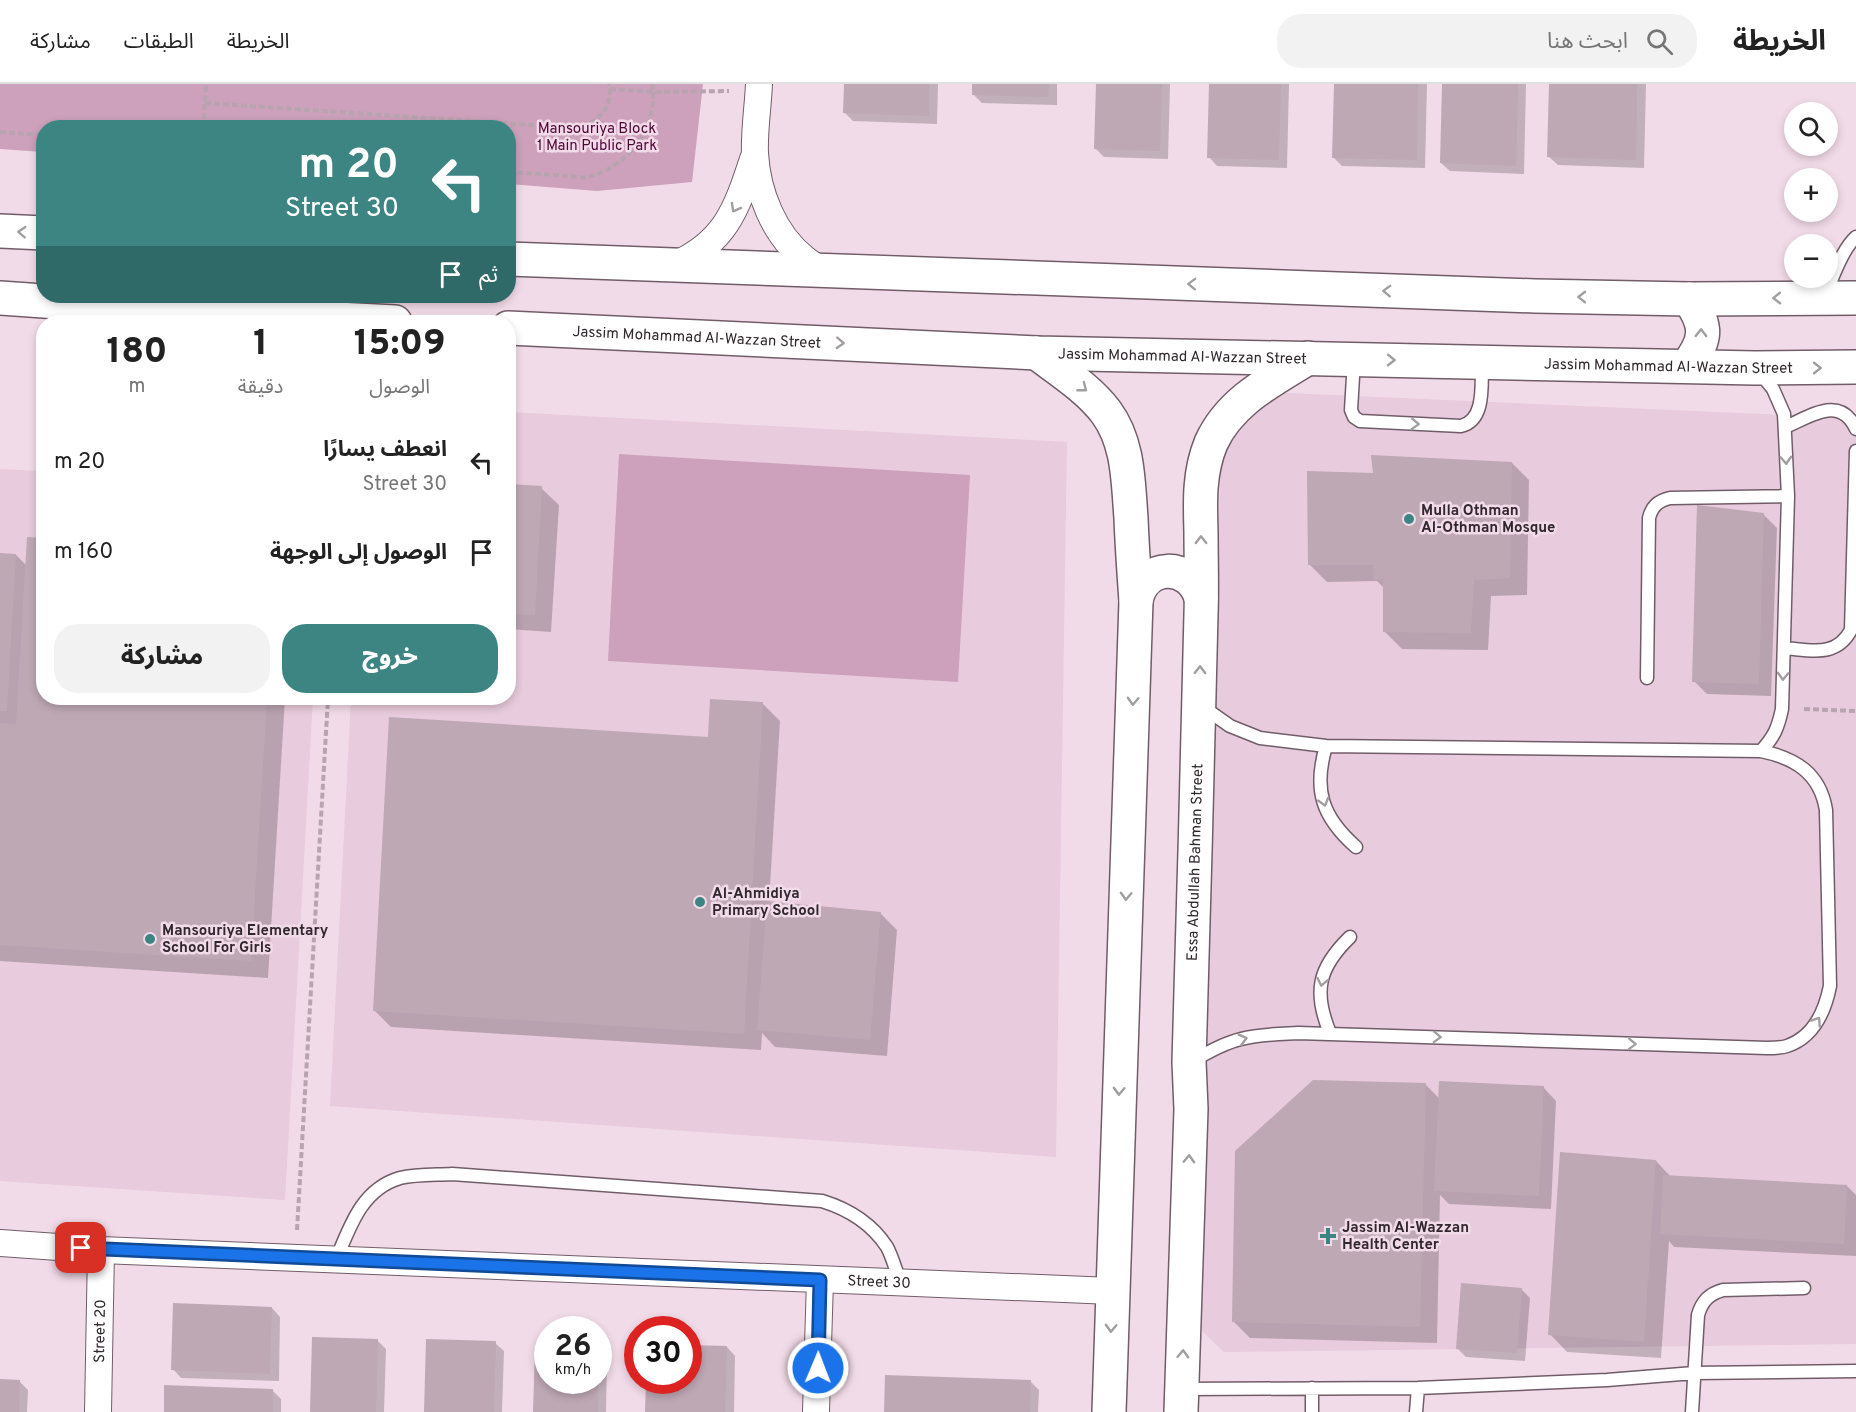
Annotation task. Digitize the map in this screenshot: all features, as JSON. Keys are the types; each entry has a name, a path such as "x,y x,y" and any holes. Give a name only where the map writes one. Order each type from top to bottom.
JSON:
{"street":[{"path":"759,87 755,153 766,205 793,249 806,261 825,272"},
{"path":"672,266 707,246 726,223 740,200 755,153"},
{"path":"0,231 36,233"},
{"path":"516,259 1512,296 1689,299 1856,298"},
{"path":"0,298 36,299"},
{"path":"1687,366 1699,351 1703,333 1700,315 1689,299"},
{"path":"172,303 290,315"},
{"name":"Jassim Mohammad Al-Wazzan Street","path":"516,328 1037,353 1755,368 1856,367"},
{"path":"1037,353 1092,395 1107,413 1119,434 1126,457 1136,601 1109,1412"},
{"name":"Essa Abdullah Bahman Street","path":"1181,1400 1191,1109 1189,1062 1199,704 1200,482 1204,460 1212,441 1236,406 1252,392 1308,358"},
{"path":"1136,601 1140,588 1149,578 1161,572 1180,573 1192,580 1201,598"},
{"name":"Street 30","path":"0,1243 101,1250 1112,1291"},
{"name":"Street 20","path":"98,1412 101,1250"},
{"path":"816,1412 820,1280"}],"lane":[{"path":"1824,298 1846,251 1856,237"},
{"path":"1354,359 1351,410 1354,417 1360,421 1461,426 1468,424 1478,414 1482,362"},
{"path":"1755,368 1765,378 1784,414 1788,496 1782,708 1779,724 1772,740 1761,751"},
{"path":"1785,427 1824,410 1835,410 1845,413 1856,429"},
{"path":"1784,648 1831,649 1840,645 1851,630 1856,451"},
{"path":"1647,678 1649,518 1656,504 1670,498 1788,496"},
{"path":"1189,1062 1240,1039 1298,1032 1767,1048 1786,1046 1804,1037 1816,1025 1826,1007 1830,986 1824,797 1811,775 1790,759 1761,751 1326,746 1260,738 1230,726 1199,704"},
{"path":"1326,746 1320,765 1323,802 1330,820 1356,848"},
{"path":"1330,1033 1322,1013 1320,992 1324,971 1335,952 1350,938"},
{"path":"336,1260 352,1221 369,1195 401,1178 452,1174 822,1201 852,1213 878,1236 888,1249 901,1283"},
{"path":"1692,1412 1698,1315 1707,1298 1723,1290 1804,1288"},
{"path":"1181,1400 1312,1388 1418,1388 1607,1380 1694,1373 1856,1371"},
{"path":"1312,1388 1312,1412"},
{"path":"1416,1412 1418,1388"}],"path":[{"path":"204,120 206,84"},
{"path":"516,173 585,177 604,171 621,161 635,147 645,130 652,111 652,84"},
{"path":"516,124 577,128 588,126 605,110 609,100 610,86 653,92 759,87"},
{"path":"205,103 458,120"},
{"path":"0,132 36,134"},
{"path":"296,1258 328,705"},
{"path":"1782,708 1856,711"}],"shaded area":[{"path":"1264,392 1856,418 1856,1344 1224,1352 1201,1330 1220,479 1224,442"},
{"name":"Al-Ahmidiya Primary School","path":"516,412 1067,442 1056,1157 330,1106 351,705 516,705"},
{"name":"Mansouriya Elementary School For Girls","path":"0,469 36,471 36,705 313,705 285,1200 0,1181"}],"green space":[{"name":"Mansouriya Block 1 Main Public Park","path":"0,84 703,84 692,182 597,191 516,185 516,120 36,120 36,152 0,149"},
{"path":"619,454 970,475 958,682 608,661"}],"building":[{"path":"844,84 929,84 929,116 843,113"},
{"path":"972,84 1049,84 1048,97 972,95"},
{"path":"1096,84 1162,84 1160,151 1094,149"},
{"path":"1209,84 1281,84 1279,160 1207,158"},
{"path":"1334,84 1418,84 1417,160 1332,158"},
{"path":"1442,84 1518,84 1516,166 1440,163"},
{"path":"1549,84 1637,84 1636,160 1547,157"},
{"name":"Mulla Othman Al-Othman Mosque","path":"1371,455 1512,462 1510,578 1474,580 1471,633 1383,632 1383,579 1373,580 1374,565 1308,565 1307,471 1373,473"},
{"path":"516,484 542,486 535,615 516,614"},
{"path":"1697,505 1764,513 1759,684 1692,682"},
{"path":"27,537 36,538 36,705 267,705 251,961 0,945 0,723 16,724"},
{"path":"0,553 16,554 7,711 0,711"},
{"path":"710,699 763,702 744,1034 373,1011 389,717 708,737"},
{"path":"767,901 881,912 870,1040 757,1030"},
{"name":"Jassim Al-Wazzan Health Center","path":"1313,1080 1426,1083 1420,1327 1232,1322 1235,1151"},
{"path":"1439,1081 1544,1086 1539,1196 1434,1191"},
{"path":"1560,1152 1656,1160 1644,1342 1548,1335"},
{"path":"1663,1175 1847,1185 1844,1244 1660,1234"},
{"path":"1461,1283 1522,1288 1517,1353 1456,1349"},
{"path":"173,1303 272,1307 270,1374 171,1370"},
{"path":"312,1337 378,1339 376,1412 310,1412"},
{"path":"426,1339 496,1341 494,1412 424,1412"},
{"path":"702,1345 727,1346 725,1412 645,1412 646,1394 702,1394"},
{"path":"885,1375 1031,1380 1030,1412 884,1412"},
{"path":"0,1379 20,1380 19,1412 0,1412"},
{"path":"534,1380 534,1394 598,1394 598,1412 533,1412"},
{"path":"164,1385 273,1389 273,1412 164,1412"}],"place":[{"name":"Mulla Othman Al-Othman Mosque","path":"1409,519"},
{"name":"Al-Ahmidiya Primary School","path":"700,902"},
{"name":"Mansouriya Elementary School For Girls","path":"150,939"},
{"name":"Jassim Al-Wazzan Health Center","path":"1328,1236"}],"route":[{"path":"81,1248 820,1280 818,1368"}]}
